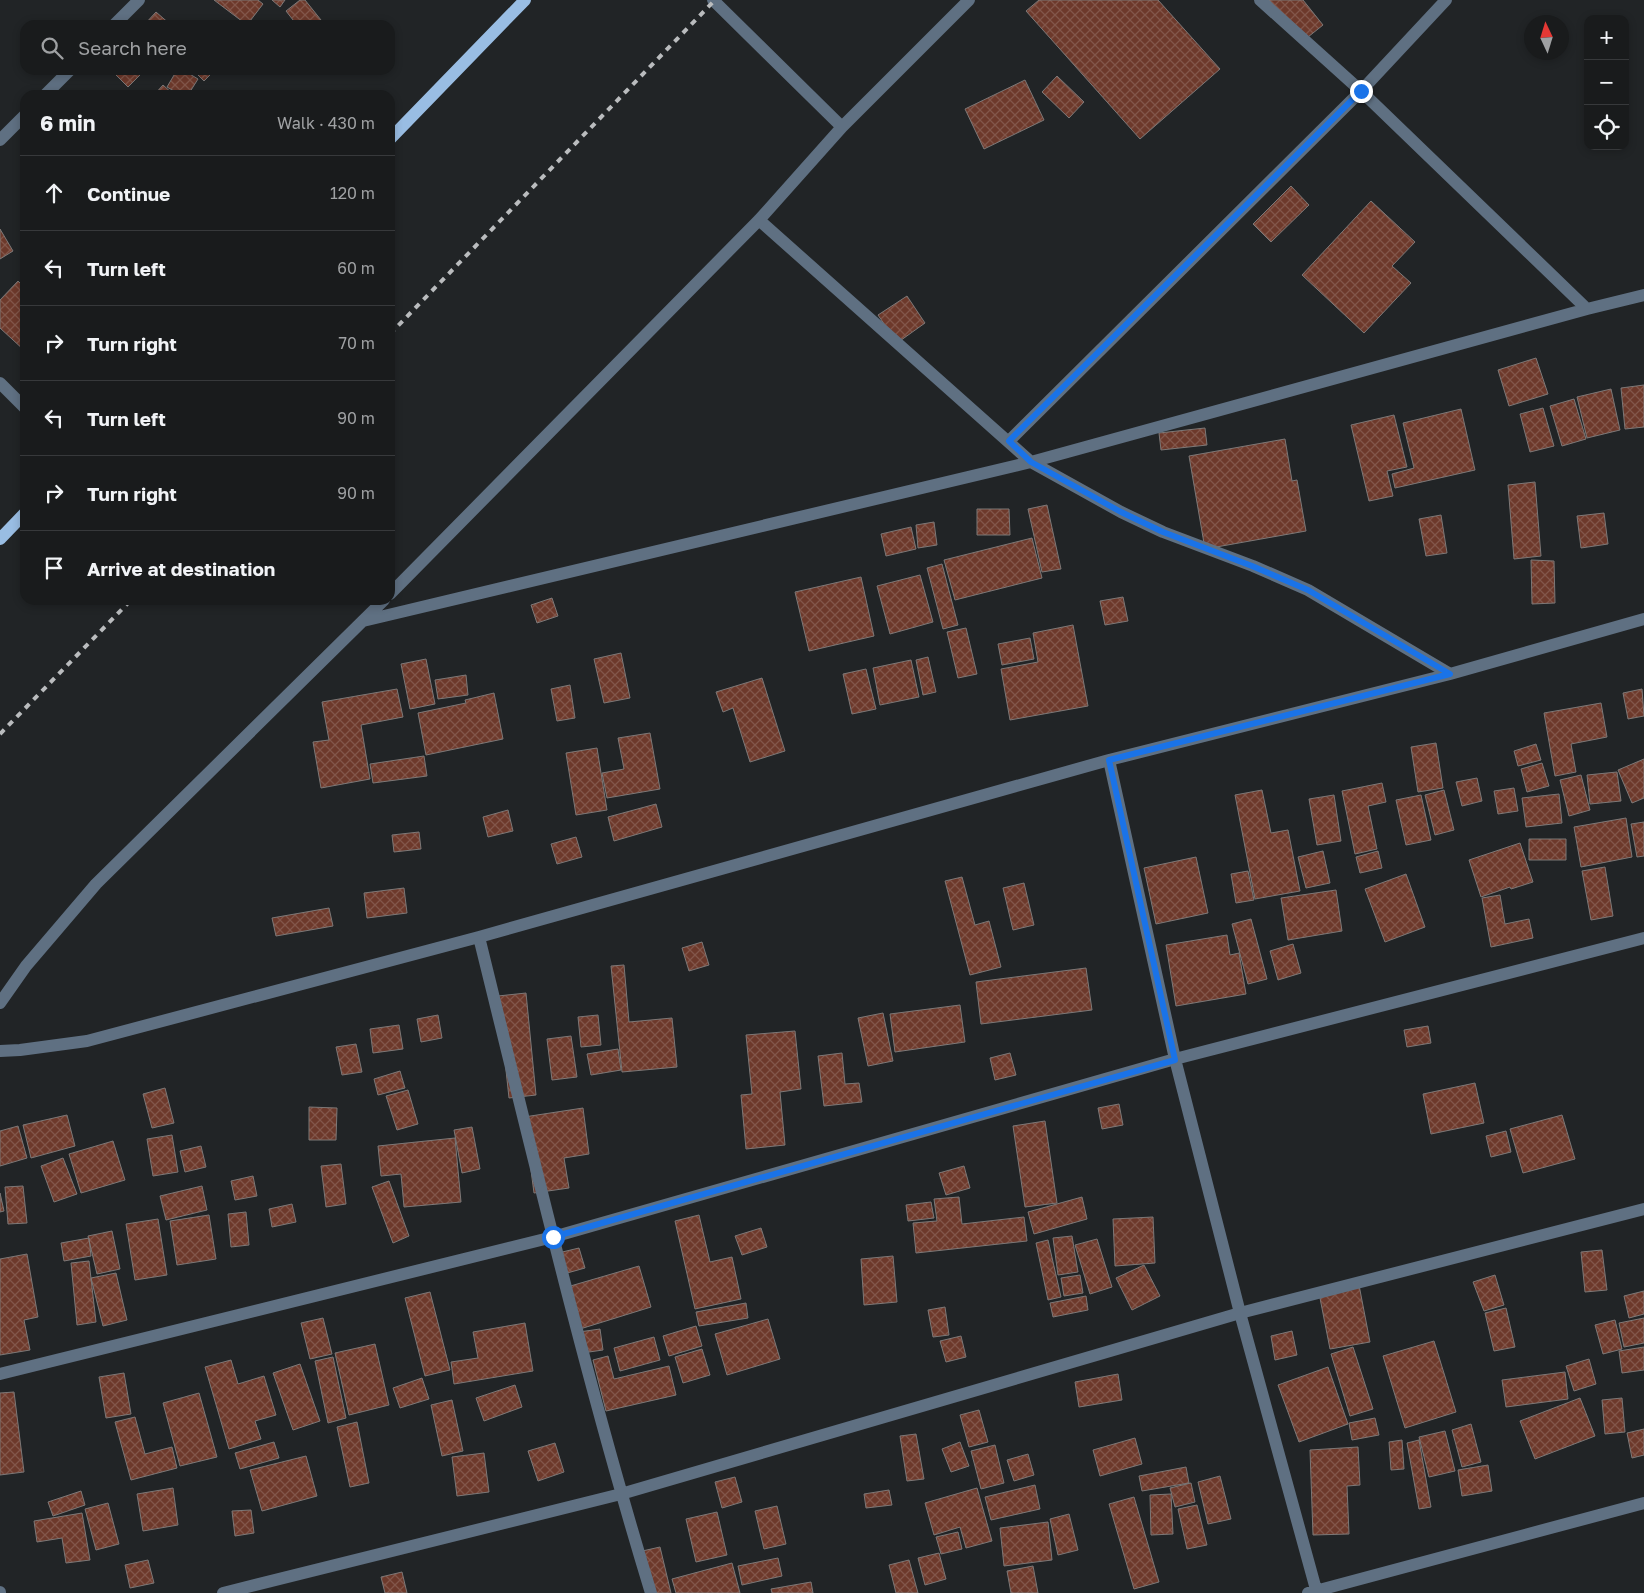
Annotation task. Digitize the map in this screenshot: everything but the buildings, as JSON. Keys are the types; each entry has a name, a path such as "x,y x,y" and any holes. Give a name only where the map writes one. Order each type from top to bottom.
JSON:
{"main road":[{"path":"395,133 524,0"},
{"path":"0,538 20,518"}],"street":[{"path":"119,20 139,0"},
{"path":"712,0 842,127"},
{"path":"395,589 759,220 842,127 969,0"},
{"path":"1260,0 1361,91 1586,309"},
{"path":"1009,441 1361,91 1446,0"},
{"path":"50,90 65,75"},
{"path":"0,140 20,120"},
{"path":"759,220 1031,462 1114,508 1163,532 1308,590 1450,674"},
{"path":"363,621 1031,462 1586,309 1644,295"},
{"path":"0,383 20,403"},
{"path":"0,1003 26,966 96,884 379,605"},
{"path":"0,1051 87,1041 479,937 1109,760 1450,674 1644,619"},
{"path":"1109,760 1175,1060 1314,1592 1644,1503"},
{"path":"479,937 553,1237 620,1494 650,1593"},
{"path":"0,1374 553,1237 1175,1060 1644,938"},
{"path":"223,1593 620,1494 1240,1313 1644,1209"}],"railway":[{"path":"395,329 715,0"},
{"path":"0,734 126,605"}],"route":[{"path":"553,1237 1175,1060 1109,760 1450,674 1308,590 1163,532 1121,512 1031,462 1009,441 1361,91"}]}
